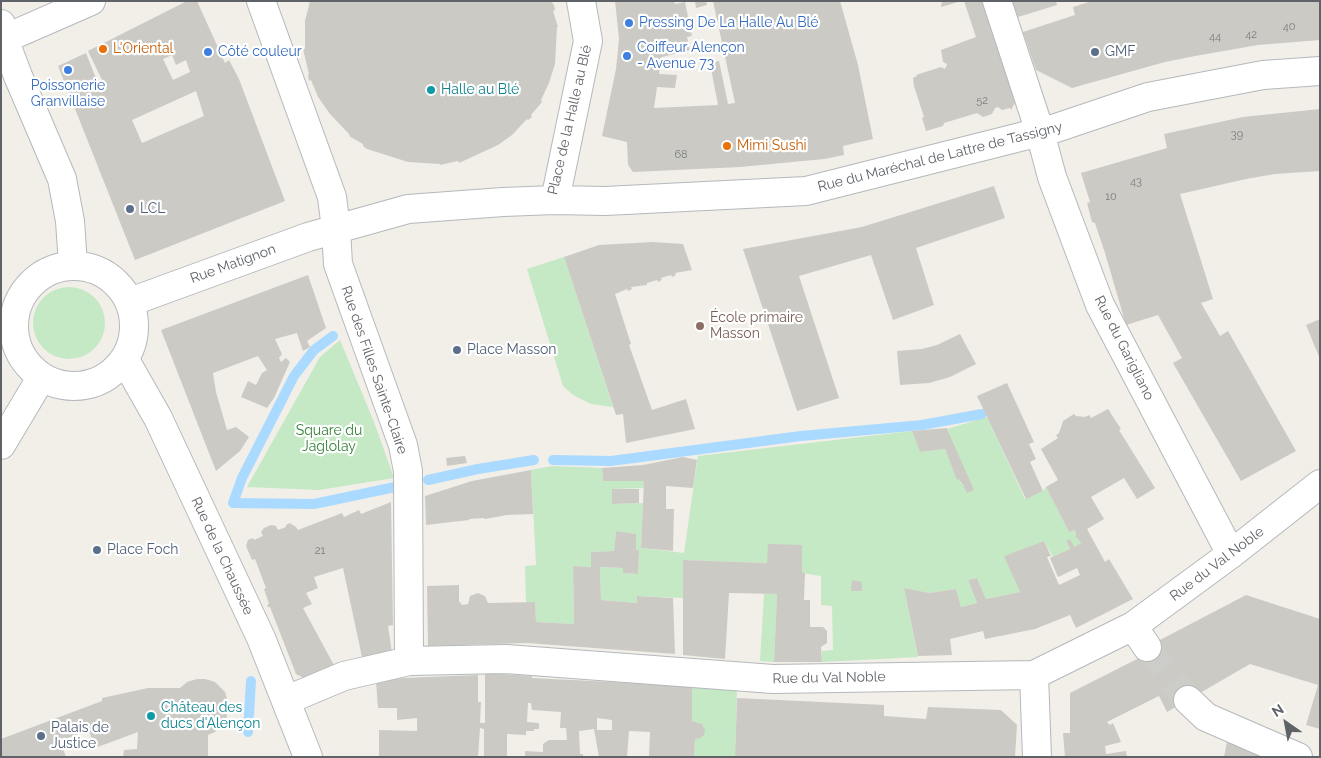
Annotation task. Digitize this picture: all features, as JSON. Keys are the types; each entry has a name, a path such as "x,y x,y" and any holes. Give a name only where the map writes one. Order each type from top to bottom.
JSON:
{"street":[{"path":"73,265 70,221 62,179 10,74 3,32 91,1"},
{"path":"261,1 332,197 336,229"},
{"name":"Place de la Halle au Blé","path":"336,229 408,209 555,200 588,41 581,1"},
{"name":"Rue du Garigliano","path":"997,1 1040,132 1052,177 1100,305 1231,554"},
{"name":"Rue du Maréchal de Lattre de Tassigny","path":"555,200 605,201 806,191 1040,132 1148,97 1263,75 1320,71"},
{"name":"Rue Matignon","path":"130,302 336,229"},
{"name":"Rue des Filles Sainte-Claire","path":"336,229 338,264 402,445 408,471 408,661"},
{"path":"73,265 96,270 116,282 130,302 135,331 125,360 103,381 74,388 42,378 22,360 12,332 9,300 50,270 73,265"},
{"name":"Rue de la Chaussée","path":"125,360 162,426 261,638 308,757"},
{"path":"1,445 42,378"},
{"name":"Rue du Val Noble","path":"287,700 344,676 408,661 506,658 773,679 1034,675 1140,636 1231,554 1320,484"},
{"path":"1034,675 1037,757"},
{"path":"1188,700 1206,717 1298,757"}],"green space":[{"path":"564,257 613,407 591,404 573,395 563,386 527,269"},
{"path":"76,287 95,297 103,309 105,323 103,337 95,349 83,357 62,359 43,349 35,337 33,316 43,297 55,289"},
{"name":"Square du Jaglolay","path":"340,340 374,422 394,478 319,490 247,487 320,357"},
{"path":"987,417 1025,499 1043,491 1046,487 1069,532 1075,530 1076,537 1081,543 1074,547 1066,542 1070,549 1053,557 1044,541 1005,556 1020,592 986,599 977,578 968,580 977,603 961,607 956,589 930,593 904,588 918,657 822,662 822,651 833,650 832,606 821,605 821,576 802,573 802,545 767,563 683,560 683,598 638,596 637,603 601,600 600,567 623,568 623,573 638,574 639,551 636,550 636,534 616,531 614,551 591,552 591,567 573,566 574,624 536,622 535,602 526,602 525,566 536,565 531,470 552,466 602,468 603,481 644,481 644,488 612,489 612,504 643,503 641,548 684,553 698,456 912,431 920,452 945,449 957,479 963,484 947,429"},
{"path":"764,594 777,594 774,662 760,661"},
{"path":"692,686 737,689 735,757 694,757 695,739 704,730 702,724 692,721"}],"building":[{"path":"187,1 197,1 225,63 229,60 239,79 285,201 135,260 58,66 86,53 99,86 104,84 88,51","holes":["172,55 176,65 186,60 190,72 173,80 163,59","196,91 204,116 142,143 132,120"]},
{"name":"Halle au Blé","path":"310,1 551,1 554,5 555,10 553,11 558,27 555,64 541,100 542,102 531,115 532,117 527,119 512,135 498,145 459,163 458,161 440,165 408,162 367,149 363,144 349,136 330,114 318,97 311,80 309,81 303,49 305,49 305,21"},
{"path":"615,1 674,1 675,4 685,2 692,36 687,37 690,50 662,57 659,74 677,75 675,88 657,87 654,108 718,105 710,63 719,61 728,104 735,103 713,1 840,1 858,65 873,139 843,146 844,155 824,159 740,167 633,172 628,165 627,142 602,136 616,69 619,39"},
{"path":"695,1 706,1 707,5 696,8"},
{"path":"942,1 958,1 958,2 941,7"},
{"path":"964,1 985,1 1004,65 1006,65 1018,97 1011,110 1010,108 1002,110 998,107 995,108 992,114 983,117 977,113 944,123 943,126 926,131 913,78 916,75 941,67 945,69 947,64 943,62 941,50 976,37"},
{"path":"1012,1 1056,1 1057,5 1018,17"},
{"path":"1092,1 1320,1 1320,40 1258,45 1195,56 1165,62 1072,88 1036,70 1023,32 1075,15 1073,7"},
{"path":"1320,109 1320,171 1275,174 1180,194 1213,299 1201,303 1220,336 1228,331 1296,451 1241,481 1173,363 1182,358 1158,315 1126,325 1105,253 1095,223 1092,222 1087,203 1090,202 1081,173 1167,148 1164,134 1243,117"},
{"path":"994,186 1005,218 916,248 934,305 893,320 871,255 799,276 839,398 797,411 743,249 862,227"},
{"path":"652,242 683,244 692,270 675,273 676,275 661,278 662,280 658,282 657,280 647,283 647,285 631,287 632,289 628,291 627,289 615,294 631,344 629,345 652,410 686,399 695,429 626,443 623,414 616,415 564,257 599,245"},
{"path":"308,275 326,328 307,341 310,347 303,351 297,333 275,339 282,354 279,358 281,362 286,358 290,362 274,398 267,408 241,397 248,381 256,385 262,373 267,370 258,356 213,373 216,392 227,430 236,427 249,437 240,451 216,471 161,330"},
{"path":"1320,319 1320,359 1306,325"},
{"path":"960,334 976,364 950,377 929,383 900,385 897,351 922,349 937,345"},
{"path":"1007,383 1034,442 1029,444 1036,459 1030,462 1043,491 1026,499 977,396"},
{"path":"1108,409 1155,488 1137,499 1124,478 1091,497 1104,519 1087,529 1105,562 1109,559 1133,599 1076,628 1070,615 1035,629 985,639 983,631 950,639 952,655 918,656 904,588 930,593 956,589 961,607 977,603 968,580 977,578 986,599 1020,592 1004,556 1044,541 1051,556 1047,557 1059,585 1080,575 1077,568 1058,577 1050,558 1070,549 1066,541 1070,539 1074,547 1081,543 1076,537 1075,530 1069,532 1046,487 1058,480 1041,449 1058,438 1056,435 1059,433 1063,421 1074,414 1085,417 1089,415 1091,418"},
{"path":"947,428 974,490 967,493 963,484 959,479 957,480 945,449 920,452 912,431"},
{"path":"465,456 467,463 447,466 446,458"},
{"path":"683,457 697,460 693,488 666,486 666,509 674,509 673,551 641,548 644,481 603,481 602,468 643,465"},
{"path":"531,470 533,514 507,515 426,525 425,496 472,481"},
{"path":"612,489 639,489 639,503 612,504"},
{"path":"391,502 393,625 388,626 392,653 362,657 343,568 314,577 318,588 306,593 312,604 303,608 335,667 304,678 296,674 270,607 267,605 269,604 264,589 266,588 255,559 252,560 246,546 248,540 253,538 254,540 263,536 261,532 264,528 271,525 276,526 278,530 290,523 298,530 342,513 344,517 359,510 361,514"},
{"path":"616,531 636,534 636,550 639,550 638,574 623,573 623,568 600,567 601,600 637,603 637,596 673,598 675,654 527,643 428,646 427,586 459,585 459,601 462,605 468,604 470,596 478,593 485,596 488,603 535,602 536,622 574,624 573,566 591,567 591,552 614,551"},
{"path":"768,544 802,545 802,573 805,573 804,600 810,600 810,627 823,627 827,631 827,643 821,647 822,662 774,662 777,594 729,593 725,659 683,655 683,560 767,563"},
{"path":"852,580 862,582 862,591 851,591"},
{"path":"1246,595 1320,619 1320,729 1306,725 1318,685 1250,664 1167,712 1159,696 1107,722 1110,725 1113,723 1121,742 1105,746 1106,754 1126,751 1127,757 1065,757 1063,733 1070,733 1070,693 1139,658 1137,652"},
{"path":"485,673 532,676 532,678 692,686 692,721 702,724 705,730 704,735 695,739 694,757 649,757 650,732 629,731 627,757 599,757 594,729 579,731 580,754 583,754 583,757 525,757 525,751 543,752 543,744 549,740 567,740 566,728 560,728 561,712 532,710 531,703 528,703 527,722 539,723 539,729 526,731 526,735 507,734 507,757 484,757 484,729 480,728 478,757 379,757 379,730 417,731 417,718 397,720 397,708 378,708 376,681 478,675 478,702 481,702 480,723 485,723","holes":["597,718 612,720 612,730 597,730"]},
{"name":"Château des ducs d'Alençon","path":"197,679 215,682 225,692 229,705 226,720 215,732 208,735 208,757 123,757 124,750 137,749 138,732 95,748 88,727 79,730 81,733 60,741 66,757 1,757 1,739 102,701 102,698 148,688 180,688 187,682"},
{"path":"737,698 884,705 884,716 926,719 928,707 1001,710 1017,725 1015,757 735,757"},
{"path":"1228,736 1273,757 1224,757"}],"waterway":[{"path":"333,336 314,350 294,376 242,478 233,503 314,504 400,486"},
{"path":"553,460 611,461 801,436 922,425 982,414"},
{"path":"428,480 478,469 534,460"},
{"path":"248,732 251,681"}],"tunnel":[{"path":"1147,647 1188,700"}],"place":[{"name":"Pressing De La Halle Au Blé","path":"629,23"},
{"name":"L'Oriental","path":"103,49"},
{"name":"Côté couleur","path":"208,52"},
{"name":"GMF","path":"1095,52"},
{"name":"Coiffeur Alençon - Avenue 73","path":"627,56"},
{"name":"Poissonerie Granvillaise","path":"68,70"},
{"name":"Halle au Blé","path":"431,90"},
{"name":"Mimi Sushi","path":"727,146"},
{"name":"LCL","path":"130,209"},
{"name":"École primaire Masson","path":"700,326"},
{"name":"Place Masson","path":"457,350"},
{"name":"Place Foch","path":"97,550"},
{"name":"Château des ducs d'Alençon","path":"151,716"},
{"name":"Palais de Justice","path":"41,736"}]}
